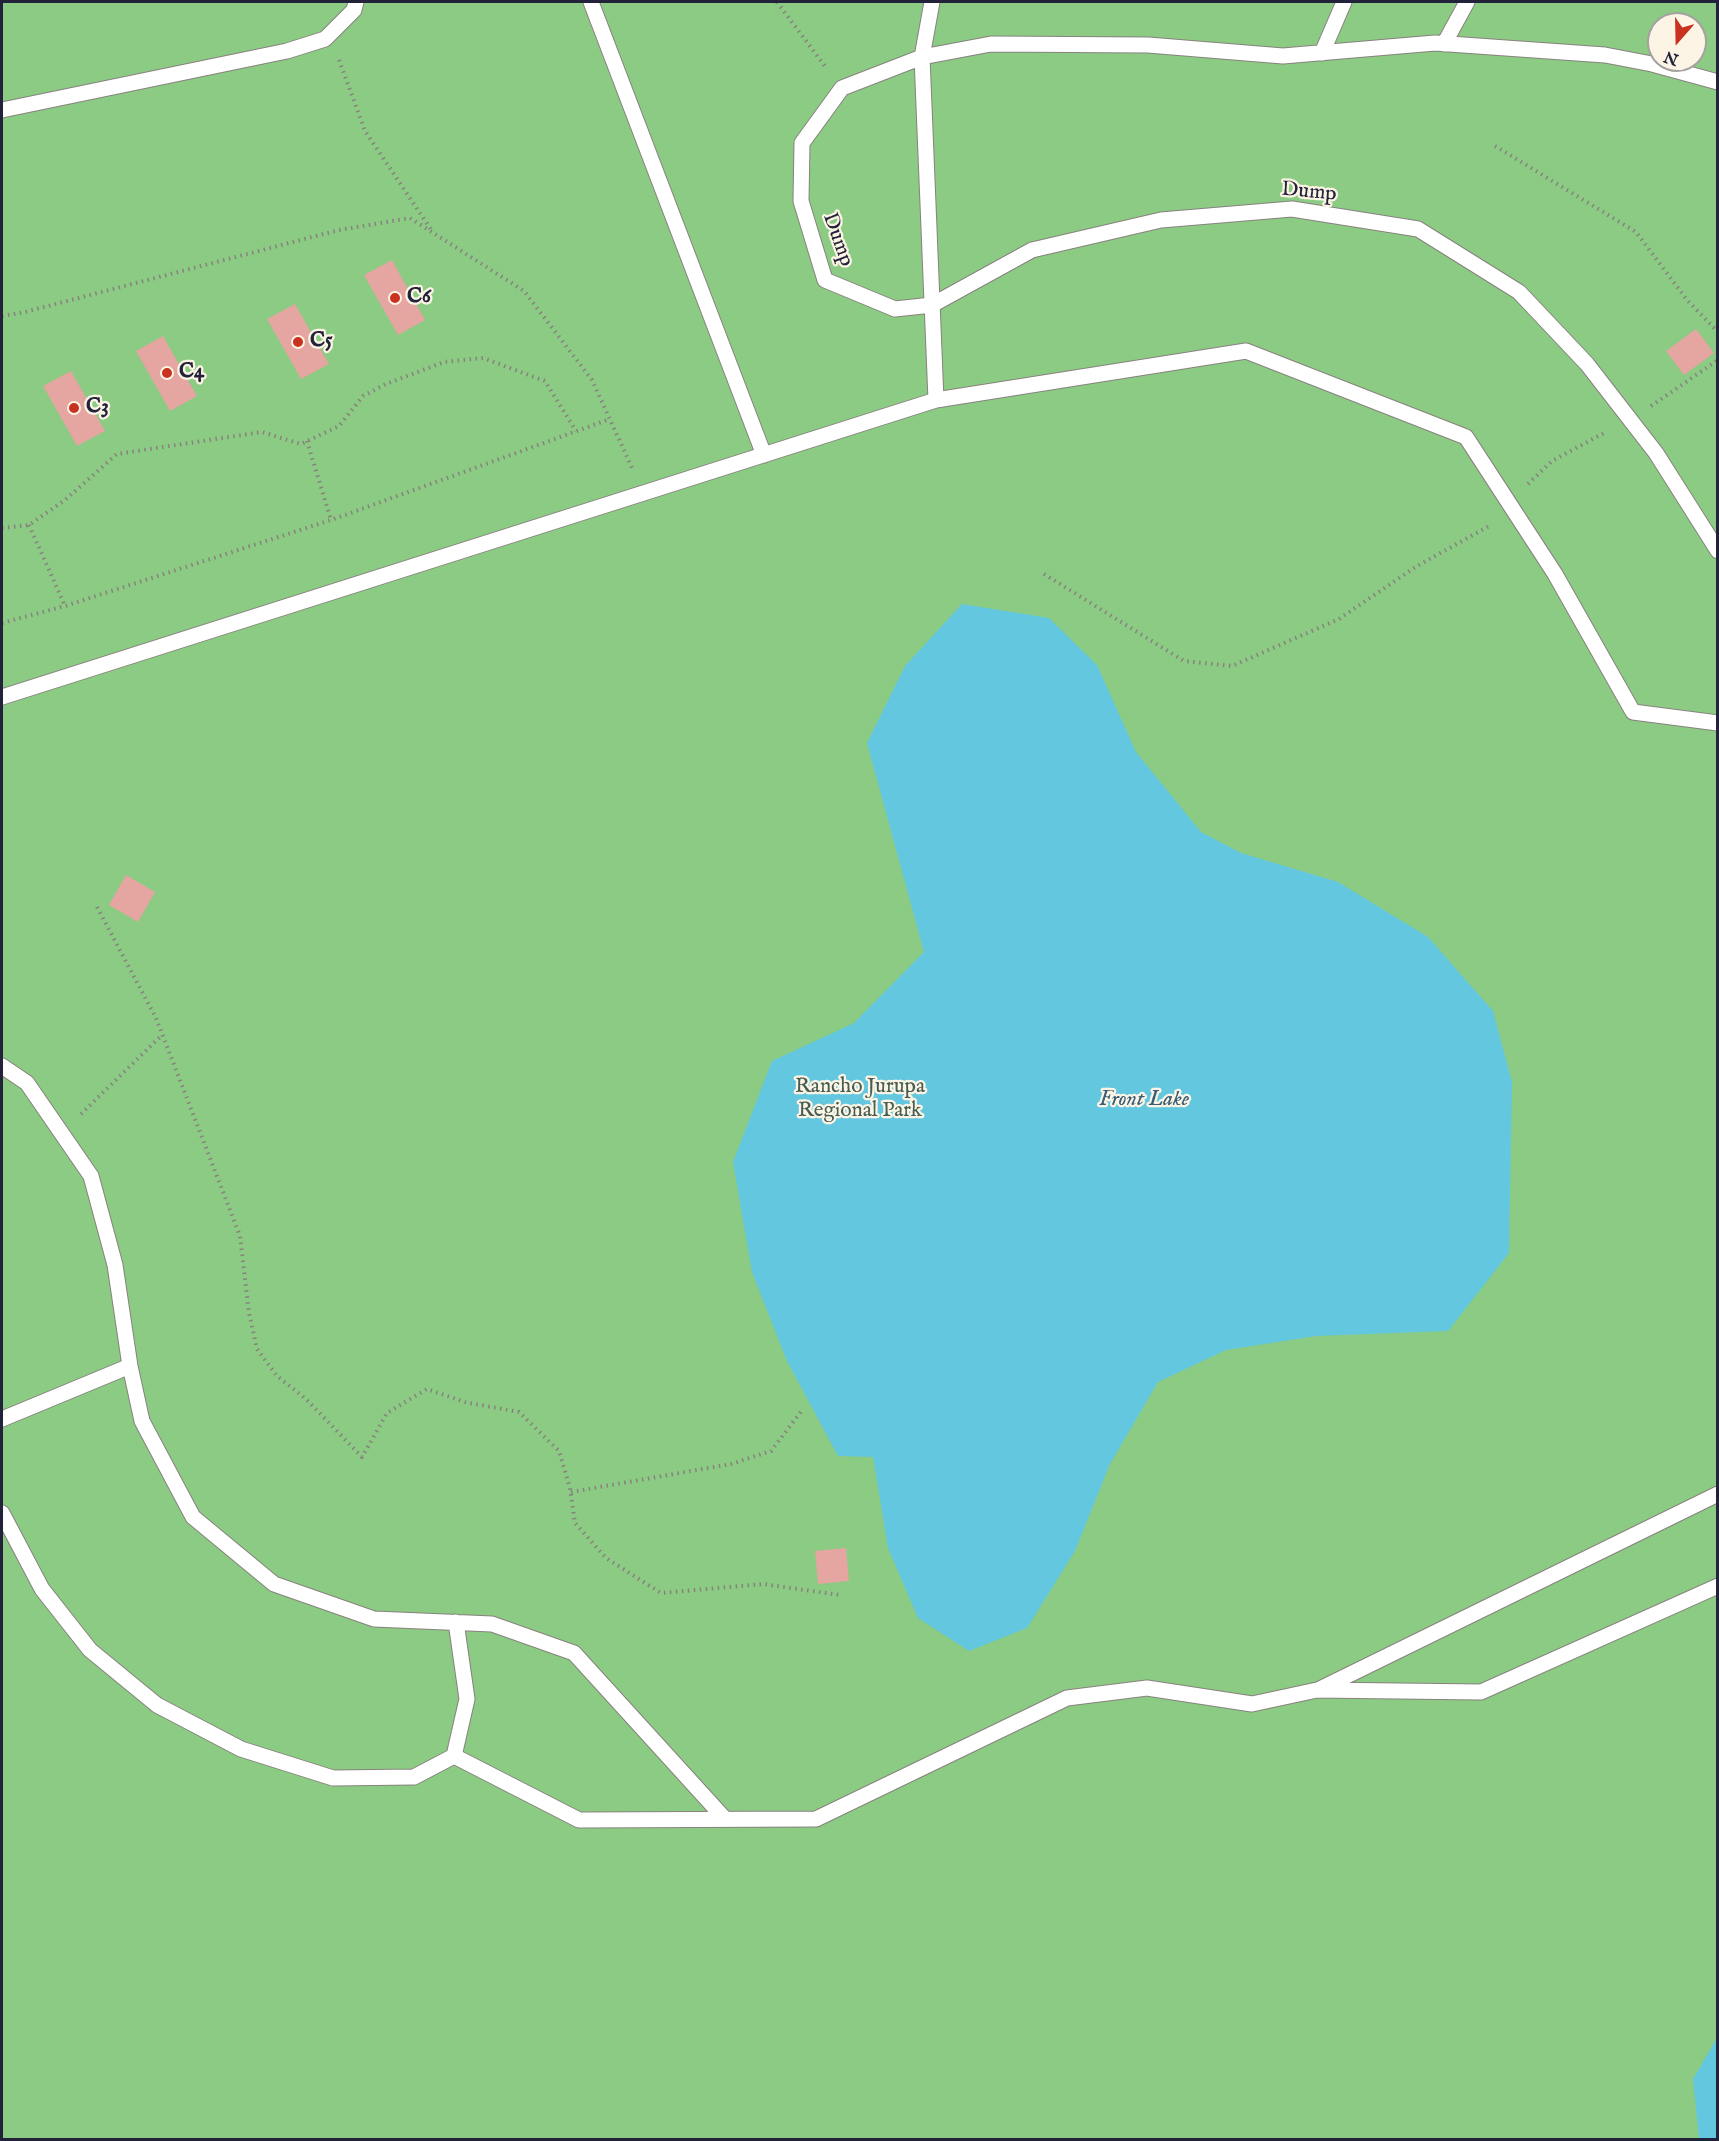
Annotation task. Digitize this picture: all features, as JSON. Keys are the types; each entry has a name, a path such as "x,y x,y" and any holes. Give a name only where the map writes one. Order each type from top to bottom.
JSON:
{"lane":[{"path":"2,110 287,51 326,39 354,10 356,2"},
{"path":"591,2 764,455"},
{"path":"932,2 922,57 936,400"},
{"path":"1322,53 1344,2"},
{"path":"1444,44 1467,2"},
{"path":"842,88 922,57 992,44 1148,45 1283,56 1444,44 1605,55 1653,64 1718,82"},
{"name":"Dump","path":"842,88 802,143 801,201 825,280 895,309 932,305 1032,250 1161,220 1292,209 1418,229 1519,292 1587,364 1656,453 1718,551"},
{"path":"2,697 936,400 1246,351 1466,437 1555,574 1633,712 1718,723"},
{"path":"2,1066 27,1083 91,1176 115,1265 130,1366 142,1421 193,1517 274,1584 374,1619 492,1624 574,1653 725,1819"},
{"path":"2,1419 130,1366"},
{"path":"1317,1690 1718,1494"},
{"path":"2,1513 42,1589 90,1650 157,1705 241,1749 333,1779 414,1777 454,1756 467,1699 456,1622"},
{"path":"454,1756 579,1820 816,1819 1067,1698 1147,1688 1252,1704 1317,1690 1481,1692 1718,1586"}],"path":[{"path":"777,2 842,88"},
{"path":"330,34 365,131 433,233"},
{"path":"1496,146 1636,232 1687,300 1718,332"},
{"path":"2,316 26,312 339,230 410,218 524,291 592,380 644,493"},
{"path":"2,528 29,525 65,500 117,454 262,432 301,444 339,426 363,396 386,384 444,362 483,358 545,381 576,431"},
{"path":"1044,574 1184,661 1232,666 1339,619 1417,566 1493,524 1509,503 1552,461 1630,420 1718,360"},
{"path":"2,623 64,606 331,520 610,420"},
{"path":"308,441 331,520"},
{"path":"29,525 64,606"},
{"path":"97,907 156,1018 240,1236 249,1313 257,1349 277,1377 306,1399 362,1457 387,1413 427,1389 464,1402 519,1412 559,1451 571,1492 575,1523 606,1558 661,1593 763,1584 840,1595"},
{"path":"62,1133 162,1035"},
{"path":"571,1492 731,1464 771,1451 803,1409"}],"green space":[{"name":"Rancho Jurupa Regional Park","path":"2,2 1717,2 1717,2139 2,2140"}],"water":[{"name":"Front Lake","path":"962,604 1049,618 1097,665 1136,752 1201,832 1241,853 1338,882 1428,937 1493,1011 1512,1082 1509,1253 1448,1331 1316,1336 1226,1350 1158,1382 1110,1464 1075,1551 1027,1628 969,1651 918,1618 888,1548 873,1457 838,1456 787,1361 752,1272 733,1162 772,1061 854,1023 924,952 867,743 905,666"},
{"path":"1717,2038 1717,2139 1699,2139 1693,2079"}],"building":[{"name":"C6","path":"392,260 425,320 398,335 364,275"},
{"name":"C5","path":"295,304 329,364 301,379 267,319"},
{"path":"1696,329 1714,353 1684,375 1666,351"},
{"name":"C4","path":"163,336 197,396 170,411 136,351"},
{"name":"C3","path":"71,371 105,431 77,446 43,386"},
{"path":"126,875 155,892 138,922 109,905"},
{"path":"846,1548 849,1581 818,1584 815,1551"}],"place":[{"name":"C6","path":"395,298"},
{"name":"C5","path":"298,342"},
{"name":"C4","path":"167,373"},
{"name":"C3","path":"74,408"}]}
